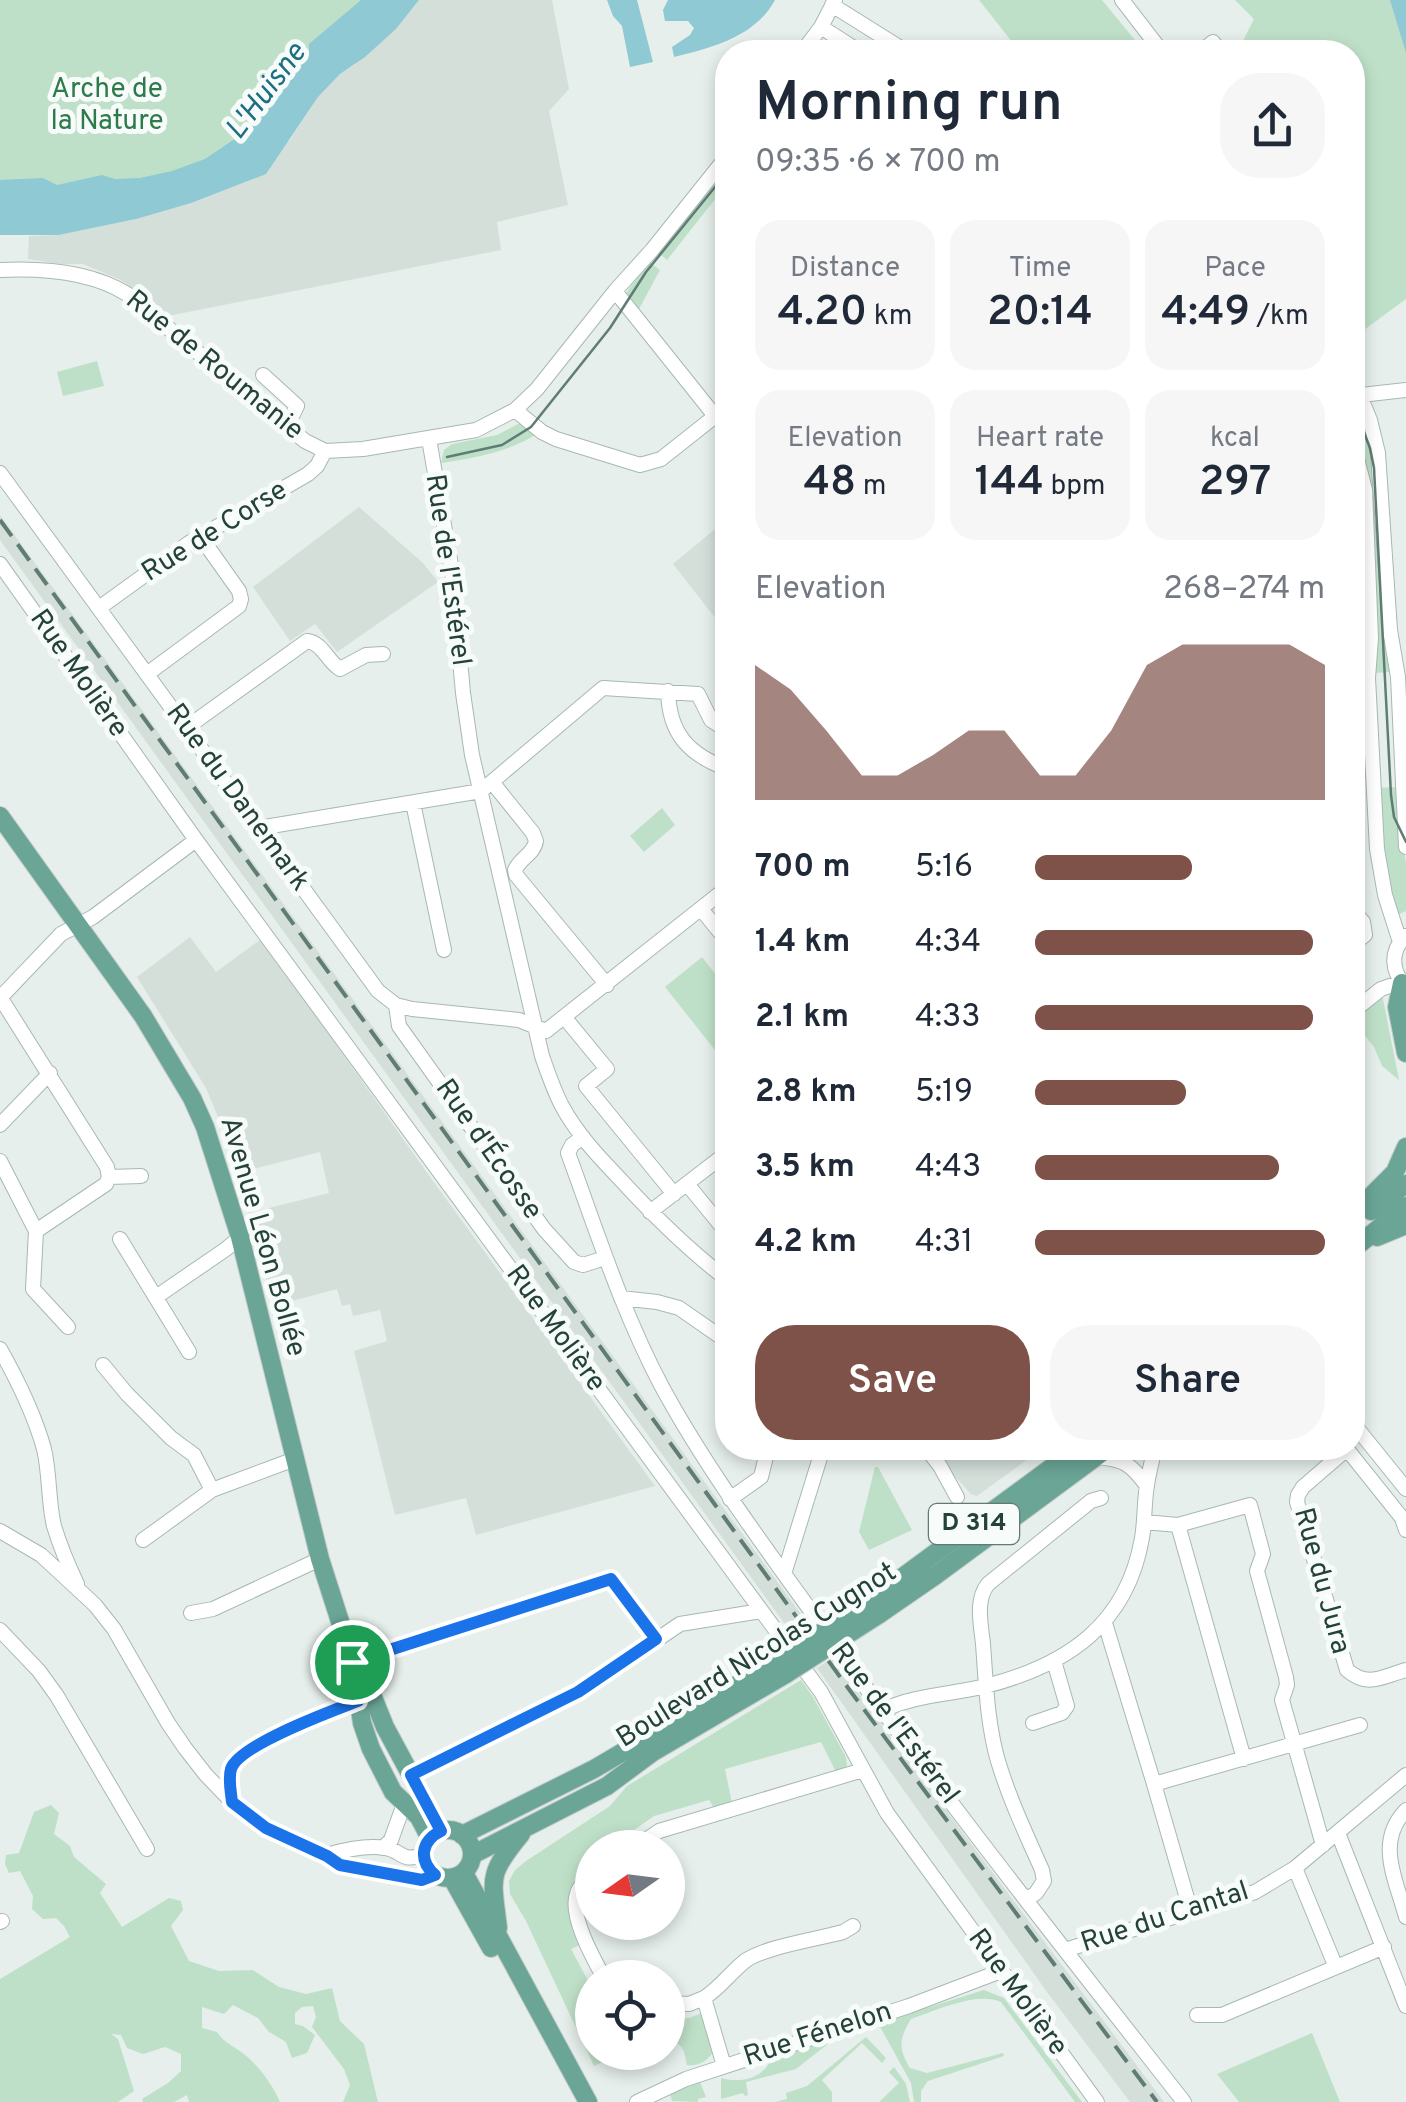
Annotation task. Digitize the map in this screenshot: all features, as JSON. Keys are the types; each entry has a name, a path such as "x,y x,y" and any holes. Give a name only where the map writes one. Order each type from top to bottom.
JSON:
{"main road":[{"name":"Avenue Léon Bollée","path":"0,816 143,1016 192,1098 213,1149 240,1237 320,1558 352,1662 370,1749 385,1778 419,1817 432,1841"},
{"path":"1398,981 1406,1053"},
{"path":"1365,1202 1395,1172 1406,1147"},
{"path":"1365,1215 1406,1184"},
{"path":"1365,1240 1406,1206"},
{"path":"1365,1243 1406,1225"},
{"name":"Boulevard Nicolas Cugnot","path":"874,1608 1063,1460"},
{"name":"Boulevard Nicolas Cugnot","path":"456,1870 607,1786 1090,1460"},
{"name":"Avenue Léon Bollée","path":"352,1662 368,1684 385,1727 411,1775 432,1841 427,1868 456,1870"},
{"name":"Boulevard Nicolas Cugnot","path":"462,1834 783,1667"},
{"name":"Avenue Léon Bollée","path":"500,1939 494,1873 500,1859 526,1828"},
{"path":"432,1841 450,1830 462,1834"},
{"name":"Avenue Léon Bollée","path":"456,1870 470,1843 462,1834"},
{"name":"Avenue Léon Bollée","path":"456,1870 500,1939 588,2102"},
{"name":"Avenue Léon Bollée","path":"456,1870 576,2102"}],"street":[{"path":"1122,0 1154,40"},
{"path":"811,40 834,2 889,40"},
{"path":"821,27 841,40"},
{"name":"Rue de l'Estérel","path":"715,171 535,392 515,410 476,430 429,439 452,572 466,713 486,786 542,1056 560,1104 587,1142 650,1212 715,1270"},
{"name":"Rue de Roumanie","path":"0,268 79,275 111,284 305,441 325,451 429,439"},
{"path":"615,291 715,403"},
{"path":"263,375 298,406 287,426"},
{"path":"1365,392 1406,390"},
{"path":"515,410 547,435 640,466 660,460 715,417"},
{"path":"1365,411 1378,453 1382,494 1390,630 1398,678 1406,848"},
{"name":"Rue de Corse","path":"99,608 200,536 308,474 325,451"},
{"name":"Rue du Danemark","path":"0,473 378,991 396,1005"},
{"path":"1365,490 1377,849 1385,895 1403,939 1396,950 1398,981 1365,1003"},
{"path":"147,674 238,606 239,591 200,536"},
{"name":"Rue Molière","path":"0,564 196,840 821,1692 887,1813 1097,2102"},
{"path":"186,728 307,641 317,644 340,669 366,655 383,654"},
{"path":"259,828 486,786 603,688 698,694 715,723"},
{"path":"668,691 673,723 690,750 715,764"},
{"path":"486,786 536,841 532,851 518,863 516,875 606,985"},
{"path":"413,802 444,950"},
{"path":"36,1231 106,1184 109,1177 107,1167 50,1073 0,998 61,934 93,917 196,840"},
{"path":"396,1005 519,1020 546,1031 715,898"},
{"path":"701,909 715,926"},
{"name":"Rue d'Écosse","path":"396,1005 399,1026 544,1229 574,1262 584,1265 605,1258"},
{"path":"564,1018 607,1069 586,1086 674,1194"},
{"path":"0,1125 50,1073"},
{"name":"Rue de l'Estérel","path":"587,1142 569,1148 568,1153 621,1298 661,1384 730,1499 882,1710 1184,2102"},
{"path":"0,1160 36,1231 34,1288 68,1327"},
{"path":"650,1212 715,1162"},
{"path":"109,1177 141,1176"},
{"path":"688,1184 715,1218"},
{"path":"156,1297 240,1237"},
{"path":"120,1239 189,1352"},
{"path":"621,1298 679,1308 715,1333"},
{"path":"0,1349 35,1422 49,1478 53,1522 80,1589"},
{"path":"102,1365 160,1427 194,1456 212,1490"},
{"path":"1365,1439 1406,1492 1402,1518"},
{"path":"142,1540 212,1490 295,1459"},
{"path":"730,1499 761,1477 765,1460"},
{"path":"784,1574 819,1460"},
{"path":"935,1460 957,1497"},
{"path":"1118,1460 1129,1465 1147,1486"},
{"path":"882,1710 907,1699 985,1686 1054,1661 1086,1641 1105,1623 1131,1582 1142,1538 1152,1460"},
{"name":"Rue du Jura","path":"1333,1460 1303,1487 1297,1502 1346,1670 1366,1682 1406,1670"},
{"path":"1356,1460 1402,1518"},
{"path":"1026,1900 1044,1881 998,1759 985,1686 981,1593 1091,1501 1101,1498"},
{"path":"1144,1522 1178,1526 1250,1506 1262,1554 1257,1571 1286,1676 1282,1700 1323,1845"},
{"path":"1178,1526 1244,1758"},
{"path":"0,1531 41,1556 80,1589 114,1629 168,1723 206,1775 232,1802 266,1828 340,1865 422,1880 456,1870"},
{"path":"191,1613 213,1610 320,1558"},
{"path":"352,1662 611,1579 656,1639"},
{"path":"411,1775 578,1692 680,1624 761,1611"},
{"path":"1105,1623 1191,1912"},
{"path":"0,1630 57,1696 147,1849"},
{"path":"1033,1723 1062,1713 1066,1706 1054,1661"},
{"path":"232,1802 232,1765 245,1752 325,1712 358,1701"},
{"path":"1154,1784 1360,1725"},
{"path":"659,1830 863,1770"},
{"name":"Rue du Cantal","path":"1064,1950 1255,1892 1296,1868 1404,1780"},
{"path":"383,1848 391,1840 404,1804"},
{"path":"1406,1810 1396,1820 1388,1845 1406,1917"},
{"path":"1338,1833 1406,2006"},
{"path":"327,1856 344,1850 383,1848 406,1858 416,1857 432,1841"},
{"path":"1296,1868 1336,1965"},
{"path":"685,2004 715,1991 746,1961 759,1954 853,1926"},
{"path":"1197,2015 1222,2015 1384,1946"},
{"name":"Rue Fénelon","path":"637,2102 686,2079 909,2006 1001,1971"},
{"path":"704,1998 724,2066"}],"shaded area":[{"path":"419,0 552,0 569,89 549,111 568,205 497,222 501,250 168,316 121,280 83,264 28,259 29,236 59,235 136,219 289,141 318,97 396,29"},
{"path":"359,507 423,563 438,582 337,652 315,624 290,641 253,587"},
{"path":"0,515 811,1628 795,1638 0,540"},
{"path":"715,529 715,618 673,564"},
{"path":"190,937 216,972 261,939 655,1486 476,1535 466,1498 395,1515 354,1351 387,1341 380,1310 353,1316 350,1304 342,1306 337,1289 273,1306 249,1213 329,1193 320,1152 237,1173 206,1088 137,977"},
{"path":"944,1460 1026,1460 977,1496"},
{"path":"832,1658 1164,2102 1130,2102 1047,1992 817,1668"}],"green space":[{"name":"Arche de la Nature","path":"0,0 390,0 248,168 0,216"},
{"path":"979,0 1102,0 1135,40 1011,40"},
{"path":"1235,0 1406,0 1406,299 1365,329 1365,40 1244,40 1254,19"},
{"path":"715,180 715,199 667,260 658,252"},
{"path":"649,262 660,270 639,309 627,293"},
{"path":"97,361 104,386 63,396 57,372"},
{"path":"1365,422 1373,443 1393,672 1372,673"},
{"path":"518,424 537,434 503,450 441,463 444,450 452,444 497,435"},
{"path":"1398,787 1406,863 1406,911 1397,915 1384,867 1377,788"},
{"path":"662,808 675,825 644,852 630,836"},
{"path":"702,957 715,974 715,1050 665,987"},
{"path":"1381,989 1399,1080 1382,1066 1365,1036 1365,1002"},
{"path":"875,1467 912,1530 869,1550 859,1532"},
{"path":"801,1680 847,1765 836,1772 821,1742 725,1769 732,1803 714,1808 709,1800 654,1816 634,1830 575,1830 575,1940 587,1942 571,1949 577,1960 575,2025 510,1894 509,1881 526,1861 610,1806 627,1786"},
{"path":"51,1805 59,1813 54,1834 106,1884 100,1893 122,1927 169,1898 181,1901 183,1910 171,1926 189,1961 219,1971 253,1970 279,1987 306,1994 332,1988 340,2021 364,2044 378,2102 343,2102 350,2085 344,2069 312,2027 316,2017 313,2006 302,2007 295,2013 295,2024 315,2035 307,2053 292,2058 286,2042 269,2032 258,2018 233,2005 224,2014 202,2007 202,2028 217,2032 249,2059 280,2102 189,2102 187,2095 174,2102 143,2102 181,2071 181,2054 165,2047 143,2054 127,2048 121,2035 111,2034 118,2039 134,2091 118,2102 0,2102 0,1979 70,1937 56,1918 43,1919 32,1909 33,1896 20,1871 9,1873 5,1864 6,1855 19,1853 34,1812"},
{"path":"984,1990 1004,1998 1082,2102 1075,2102 1001,2002 980,1999 911,2019 902,2038 903,2055 910,2068 927,2073 1003,2053 1004,2056 928,2081 921,2091 921,2102 914,2102 911,2083 878,2023"},
{"path":"702,2013 713,2051 695,2065 687,2065 685,2057 685,2019"},
{"path":"1312,2033 1340,2102 1239,2102 1217,2074"},
{"path":"838,2036 796,2069 746,2082 748,2095 721,2099 721,2078 752,2078 764,2070 773,2056"},
{"path":"866,2037 886,2058 882,2063 862,2043 822,2080 832,2092 832,2102 775,2102 787,2099 786,2093 807,2086"},
{"path":"894,2067 906,2084 910,2102 879,2102 899,2083 889,2072"},
{"path":"700,2082 706,2097 698,2102 672,2101 670,2094"}],"water":[{"path":"361,0 419,0 396,29 318,97 266,174 136,219 59,235 0,235 0,180 43,178 57,185 102,175 140,178 205,159 263,115 309,44"},
{"path":"607,0 637,0 653,62 630,67 622,26"},
{"path":"668,0 775,0 744,32 729,40 715,40 715,46 674,57 672,47 694,28 688,21 665,21 663,10"},
{"path":"1390,0 1406,0 1406,53"}],"tram line":[{"path":"447,457 502,445 531,427 610,328 646,272 715,187"},
{"path":"1365,435 1374,468 1391,795 1394,817 1406,842"}],"railway":[{"path":"0,520 851,1692 1157,2102"}],"route":[{"path":"611,1579 656,1639 578,1692 411,1775 441,1831 429,1839 423,1855 427,1868 435,1875 422,1880 340,1865 266,1828 232,1802 232,1765 245,1752 325,1712 358,1701 352,1662 611,1579"}],"water label":[{"name":"L'Huisne","path":"267,92"}]}
